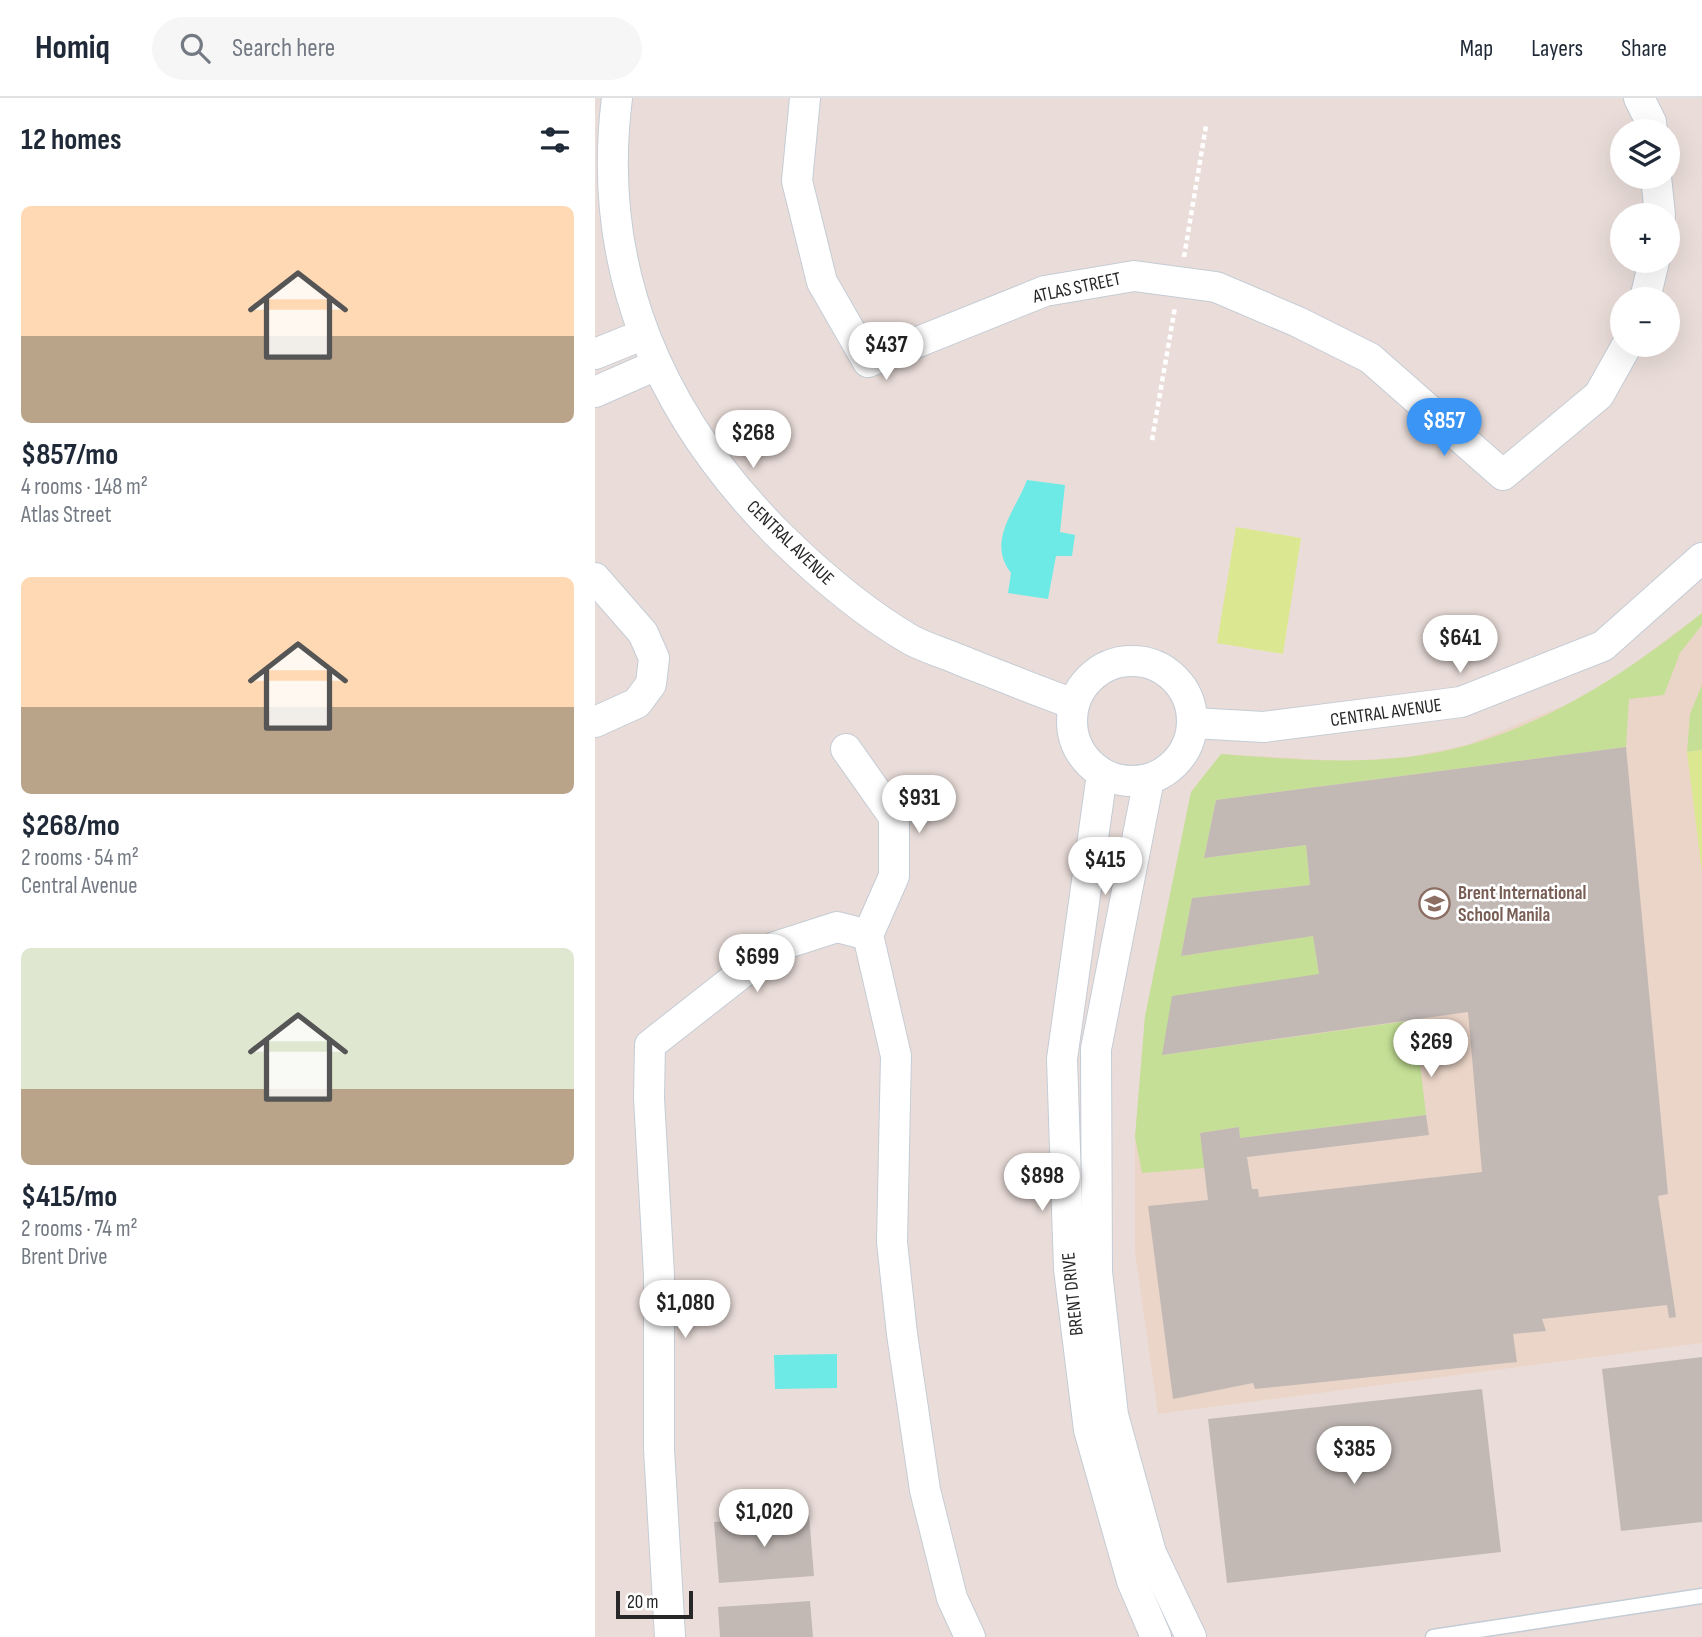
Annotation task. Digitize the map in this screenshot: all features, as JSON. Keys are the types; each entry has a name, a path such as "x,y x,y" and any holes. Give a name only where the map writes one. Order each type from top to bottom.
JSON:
{"street":[{"name":"CENTRAL AVENUE","path":"617,98 613,126 617,239 642,335 654,366 689,428 744,500 825,581 912,640 1074,704"},
{"name":"ATLAS STREET","path":"804,98 797,181 822,282 868,362 1045,291 1134,276 1216,287 1298,322 1370,358 1503,475 1599,395 1620,357"},
{"path":"1639,98 1650,119"},
{"path":"595,354 642,335"},
{"path":"595,392 654,366"},
{"name":"CENTRAL AVENUE","path":"1193,723 1265,727 1461,702 1603,646 1702,558"},
{"path":"595,578 642,633 654,658 650,684 637,703 595,722"},
{"path":"1132,660 1151,663 1168,672 1182,686 1191,704 1193,723 1189,741 1180,758 1166,771 1149,779 1133,782 1103,774 1087,761 1076,744 1072,724 1074,704 1082,687 1095,673 1113,663 1132,660"},
{"path":"846,749 894,817 894,876 868,936 896,1056 892,1242 902,1334 925,1490 952,1598 970,1637"},
{"name":"BRENT DRIVE","path":"1103,774 1062,1059 1083,1270 1089,1430 1132,1581 1156,1637"},
{"name":"BRENT DRIVE","path":"1149,779 1096,1049 1083,1270 1113,1415 1151,1553 1191,1637"},
{"path":"1082,919 1120,926"},
{"path":"670,1637 659,1449 659,1275 649,1111 650,1045 775,947 837,927 868,936"}],"lane":[{"path":"1433,1637 1702,1596"}],"shaded area":[{"name":"Brent International School Manila","path":"1702,613 1702,1343 1158,1414 1135,1252 1135,1137 1145,1016 1191,792 1221,754 1346,761 1409,757 1466,745 1572,702 1617,676"}],"green space":[{"path":"1236,527 1301,538 1283,654 1217,643"},
{"path":"1702,613 1702,625 1680,653 1664,695 1629,699 1626,747 1216,800 1204,858 1306,845 1310,885 1192,898 1181,956 1313,936 1319,974 1163,1055 1415,1020 1426,1115 1240,1138 1239,1127 1200,1133 1205,1168 1142,1173 1135,1137 1145,1016 1191,792 1221,754 1315,760 1385,759 1449,750 1489,739 1565,706 1601,685"},
{"path":"1702,685 1702,750 1687,752 1690,714"},
{"path":"1702,750 1702,872 1687,752"}],"water":[{"path":"1027,480 1065,485 1060,532 1075,535 1072,556 1056,556 1048,599 1008,593 1011,573 1001,549 1002,537"},
{"path":"837,1354 837,1388 775,1389 774,1355"}],"building":[{"name":"Brent International School Manila","path":"1626,747 1668,1194 1658,1196 1676,1317 1669,1318 1667,1305 1542,1319 1546,1331 1513,1334 1517,1362 1255,1389 1253,1383 1173,1399 1148,1206 1208,1200 1200,1133 1239,1127 1240,1138 1426,1115 1429,1135 1247,1157 1252,1189 1258,1189 1259,1197 1482,1172 1468,1012 1162,1055 1172,996 1319,974 1313,936 1181,956 1192,898 1310,885 1306,845 1204,858 1216,800"},
{"path":"1702,1357 1702,1522 1621,1531 1602,1369"},
{"path":"1482,1389 1501,1552 1227,1583 1208,1419"},
{"path":"809,1515 814,1576 719,1583 714,1522"},
{"path":"810,1601 813,1637 720,1637 718,1607"}],"place":[{"name":"Brent International School Manila","path":"1435,904"}]}
